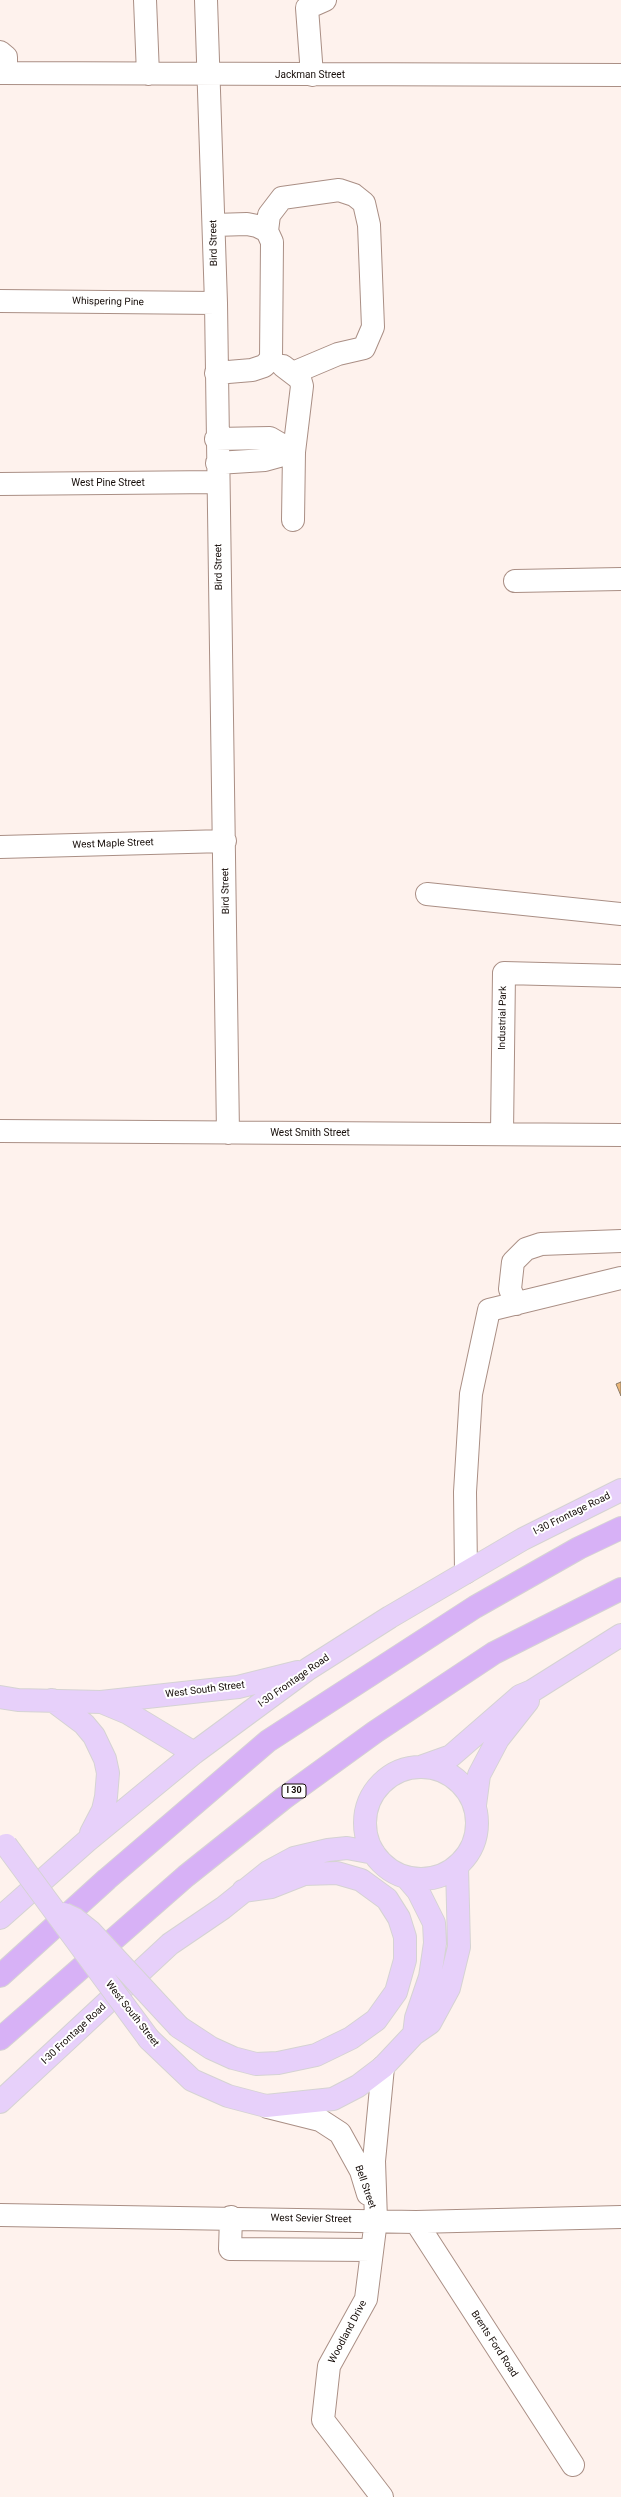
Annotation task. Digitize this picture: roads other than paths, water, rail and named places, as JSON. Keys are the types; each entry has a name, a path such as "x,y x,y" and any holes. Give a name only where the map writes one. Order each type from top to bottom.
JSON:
{"highway":[{"path":"0,1976 107,1878 268,1741 474,1607 579,1548 621,1528"},
{"name":"I 30","path":"0,2039 186,1876 284,1798 375,1732 494,1653 621,1589"}],"main road":[{"name":"I-30 Frontage Road","path":"0,1918 86,1841 194,1753 308,1669 466,1572 523,1539 621,1490"},
{"path":"532,1691 525,1708 498,1739 479,1775 475,1805 477,1825 474,1844 457,1866 433,1878 419,1879 406,1877 393,1872 374,1853 365,1827 365,1814 369,1801 376,1789 397,1772 423,1766 451,1756 520,1696 532,1691 621,1635"},
{"name":"West South Street","path":"9,1699 101,1702 238,1687 308,1669"},
{"path":"0,1712 9,1699"},
{"path":"51,1700 84,1724 94,1736 105,1759 108,1773 106,1798 103,1810 86,1841"},
{"name":"West South Street","path":"101,1702 128,1713 194,1753"},
{"path":"423,1766 443,1771 460,1782 475,1805"},
{"name":"West South Street","path":"2,1845 26,1870 150,2039 192,2080 228,2096 266,2106 333,2099 358,2086 383,2067 414,2034 430,2023 449,1988 459,1947 457,1866"},
{"name":"I-30 Frontage Road","path":"0,2102 170,1944 223,1908 268,1872 294,1858 310,1853 347,1848 374,1853"},
{"path":"55,1910 75,1919 90,1931 180,2027 210,2048 233,2058 256,2064 278,2063 316,2055 351,2038 376,2020 396,1992 406,1960 405,1937 399,1918 387,1899 361,1880 337,1873 304,1874 271,1887 243,1891"},
{"path":"406,1877 418,1891 434,1923 435,1943 430,1977 416,2018 414,2034"}],"street":[{"path":"145,0 148,74"},
{"name":"Bird Street","path":"206,0 210,75 216,303 216,439 225,841 228,1133"},
{"path":"312,3 312,75"},
{"path":"0,52 6,57 3,73"},
{"name":"Jackman Street","path":"3,73 210,75 621,75"},
{"path":"216,373 252,370 264,366 271,359 272,242 267,231 269,215 282,198 339,190 354,195 364,203 369,225 373,327 364,348 338,354 293,373"},
{"path":"214,225 247,224 267,231"},
{"name":"Whispering Pine","path":"0,301 216,303"},
{"path":"271,359 300,379 302,386 294,452 293,520"},
{"path":"216,439 270,438 294,452"},
{"name":"West Pine Street","path":"0,484 217,473 294,452"},
{"path":"515,580 621,579"},
{"name":"West Maple Street","path":"0,847 225,841"},
{"path":"426,894 621,914"},
{"name":"Industrial Park","path":"502,1133 504,972 621,976"},
{"name":"West Smith Street","path":"0,1131 502,1133 621,1135"},
{"path":"516,1304 510,1289 513,1262 526,1249 541,1244 621,1242"},
{"path":"466,1572 465,1492 471,1394 489,1310 621,1278"},
{"name":"Bell Street","path":"376,2220 374,2161 383,2067"},
{"name":"Bell Street","path":"266,2106 320,2120 340,2133 361,2171 376,2220"},
{"name":"West Sevier Street","path":"0,2215 232,2217 416,2222 621,2217"},
{"path":"232,2217 230,2250 372,2250"},
{"name":"Woodland Drive","path":"376,2220 366,2299 329,2366 323,2420 382,2497"},
{"name":"Brents Ford Road","path":"416,2222 573,2465"}]}
